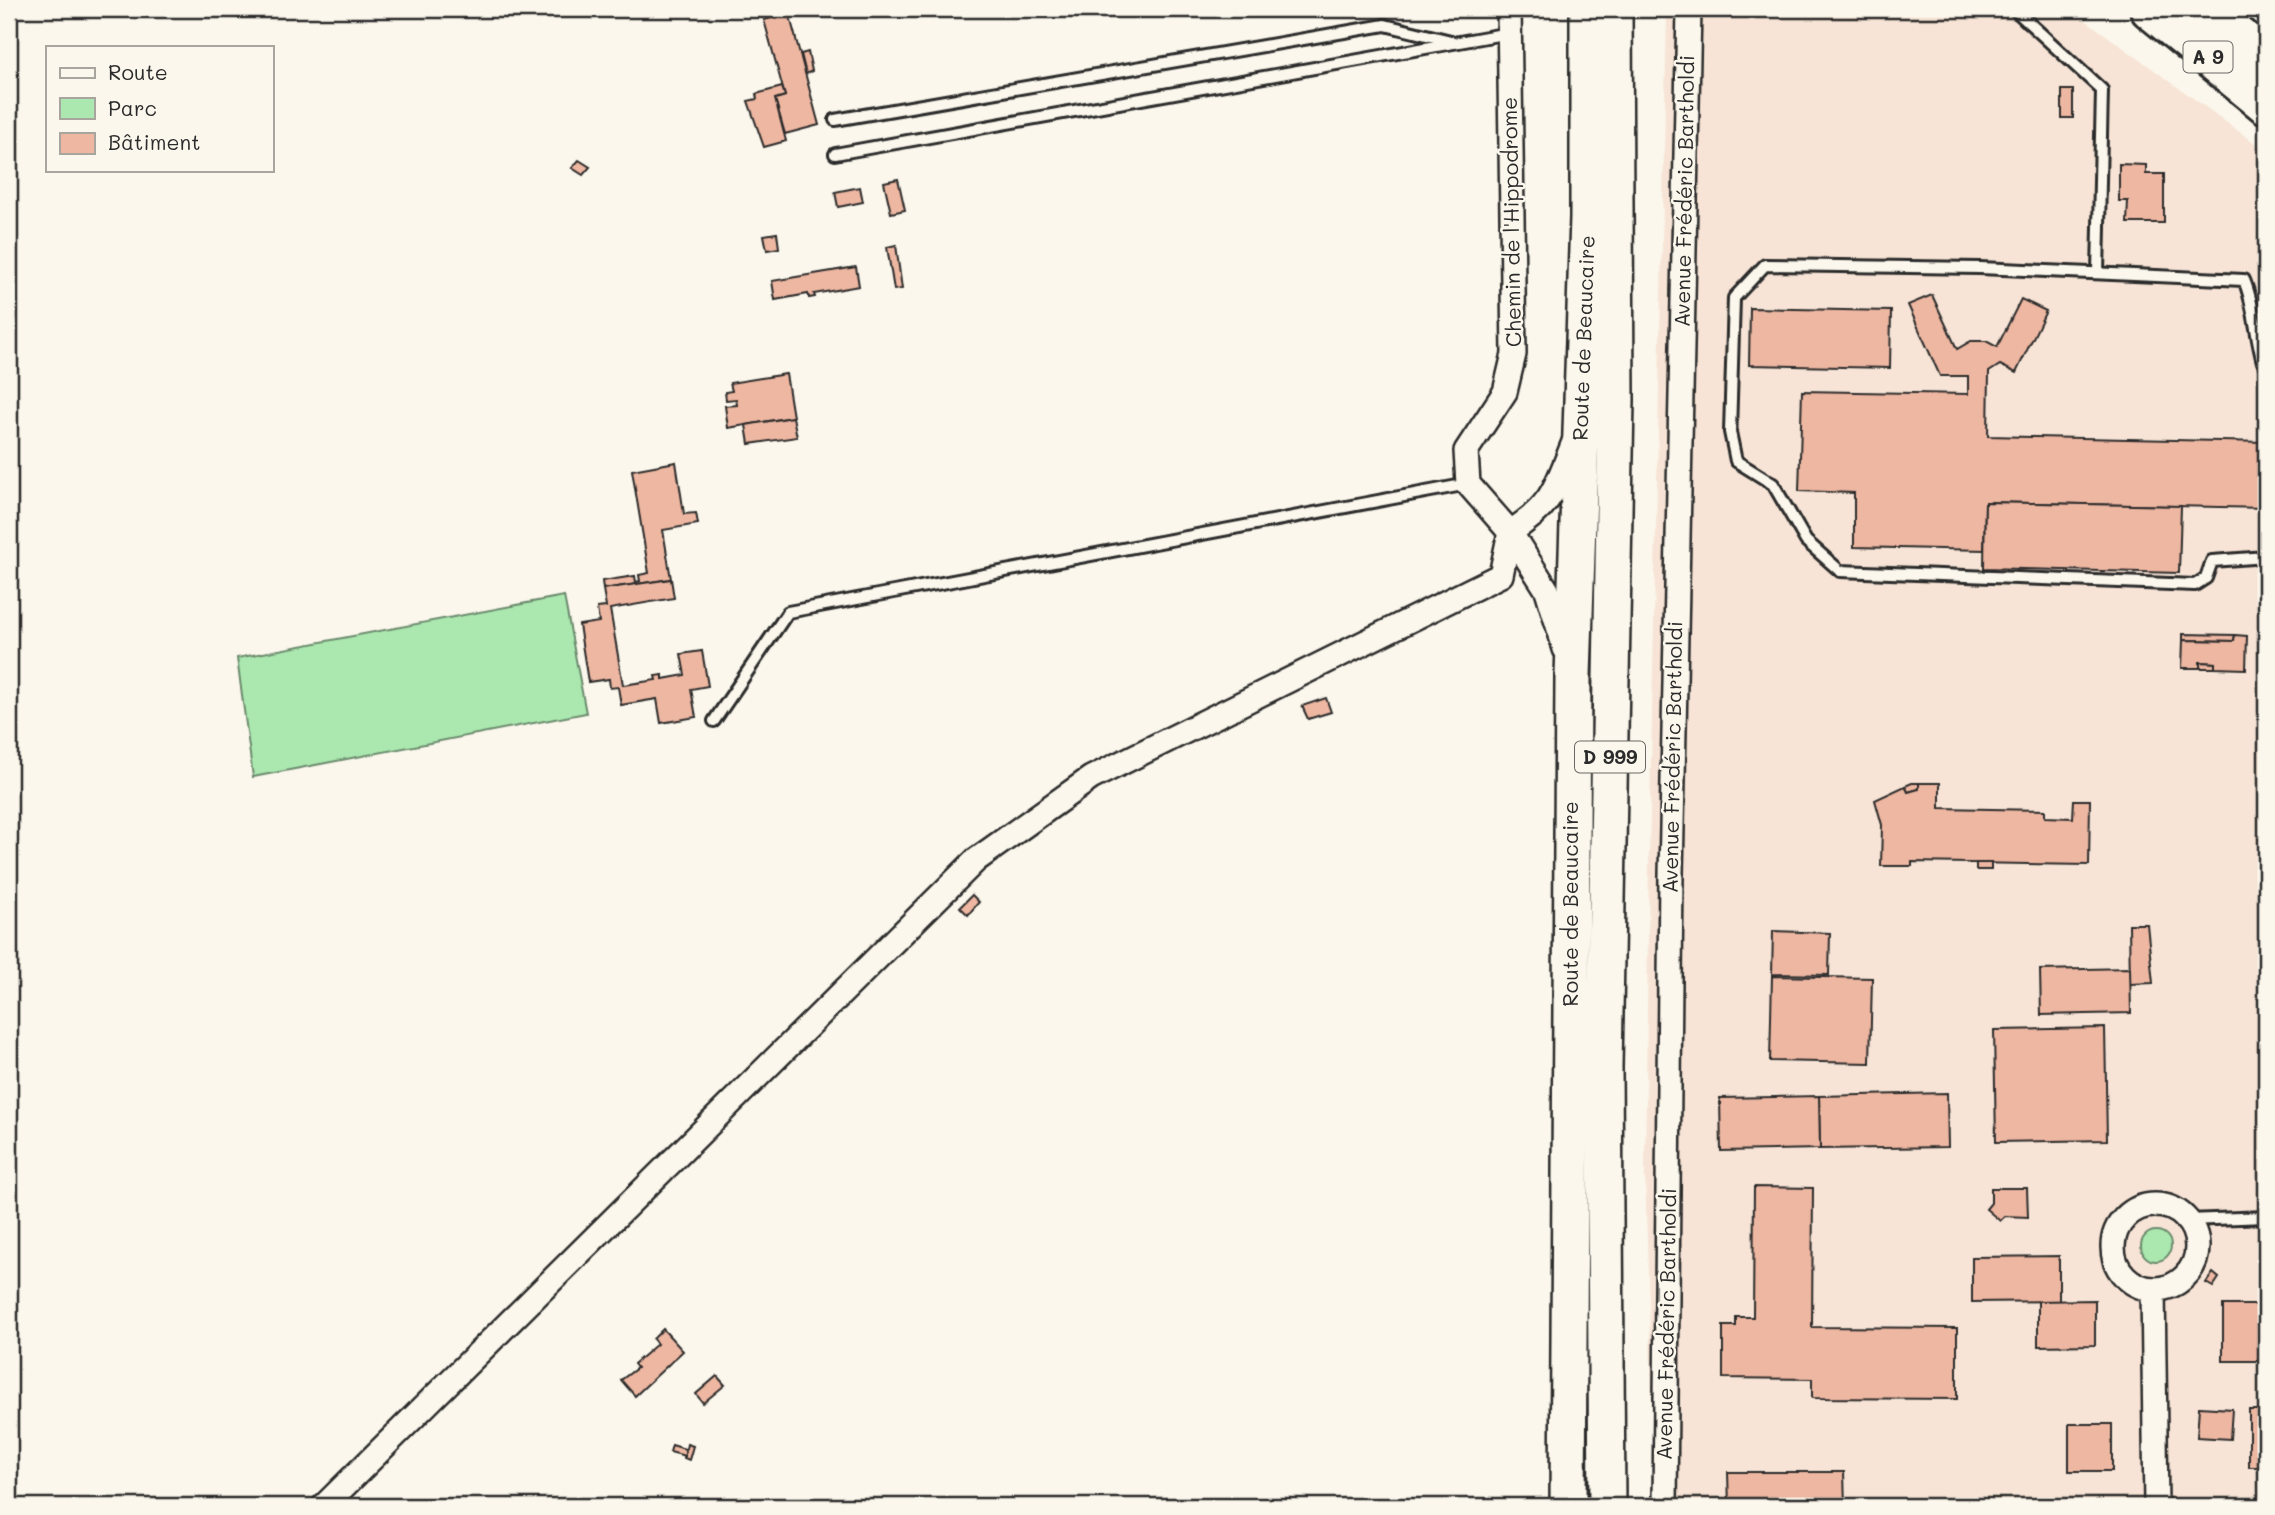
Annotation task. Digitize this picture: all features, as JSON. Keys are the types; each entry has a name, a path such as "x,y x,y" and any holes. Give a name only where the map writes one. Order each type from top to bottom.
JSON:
{"highway":[{"name":"A 9","path":"2150,9 2266,104"},
{"name":"A 9","path":"2206,9 2266,60"}],"main road":[{"name":"Route de Beaucaire","path":"1568,1506 1573,676 1588,217 1588,9"},
{"name":"Route de Beaucaire","path":"1607,1506 1604,1068 1616,427 1614,9"}],"street":[{"name":"Chemin de l'Hippodrome","path":"1468,484 1466,451 1505,392 1514,354 1509,9"},
{"name":"Avenue Frédéric Bartholdi","path":"1665,1506 1671,875 1689,9"},
{"path":"324,1506 975,860 1091,778 1501,575 1510,532 1530,520 1550,500 1582,423"},
{"path":"1468,484 1510,532 1548,590 1573,676"},
{"path":"2151,1204 2178,1211 2188,1220 2198,1246 2196,1260 2179,1282 2153,1289 2127,1278 2119,1268 2114,1240 2118,1227 2126,1216 2151,1204"},
{"path":"2153,1289 2156,1506"}],"lane":[{"path":"2014,9 2102,90 2098,273"},
{"path":"835,120 1385,25 1457,42"},
{"path":"835,154 1509,33"},
{"path":"2266,362 2263,362 2253,327 2253,300 2244,280 2098,273 1765,265 1734,298 1730,432 1736,461 1773,484 1807,541 1840,570 2195,585 2206,578 2212,561 2266,557"},
{"path":"714,721 788,612 1468,484"},
{"path":"2188,1220 2266,1217"}],"shaded area":[{"path":"1667,9 2070,9 2266,151 2266,1506 1655,1506 1645,1173"}],"green space":[{"path":"564,596 586,713 253,777 237,658"},
{"path":"2156,1231 2162,1232 2170,1240 2170,1252 2162,1260 2156,1261 2150,1260 2142,1252 2141,1246 2142,1240 2150,1232"}],"building":[{"path":"789,13 819,125 785,134 775,99 785,96 764,20"},
{"path":"808,52 812,71 806,74 801,54"},
{"path":"782,87 785,96 775,99 786,141 764,147 748,101 757,99 756,94"},
{"path":"2062,90 2073,90 2073,118 2062,118"},
{"path":"579,160 590,167 583,175 572,168"},
{"path":"2119,164 2146,165 2146,174 2164,174 2164,223 2127,223 2128,201 2119,201"},
{"path":"898,179 905,210 891,213 884,182"},
{"path":"860,187 863,202 838,207 835,192"},
{"path":"777,233 779,248 767,250 764,235"},
{"path":"896,245 902,289 894,290 887,247"},
{"path":"856,267 859,286 814,294 815,297 809,298 808,294 775,300 772,281"},
{"path":"1932,295 1957,349 1971,341 1986,341 1997,347 2021,299 2046,311 2016,373 2000,365 1989,372 1988,436 2266,442 2266,508 1985,502 1984,550 1854,547 1854,493 1799,491 1802,391 1968,394 1968,376 1940,376 1908,305"},
{"path":"1750,308 1891,311 1890,368 1749,365"},
{"path":"786,374 793,417 728,428 725,406 737,405 736,399 726,400 725,392 732,391 730,383"},
{"path":"793,417 797,437 749,444 746,425"},
{"path":"676,462 684,514 696,513 698,524 663,530 671,579 603,589 602,581 635,576 636,582 640,581 639,575 649,573 632,470"},
{"path":"1985,502 2181,506 2179,573 1984,568"},
{"path":"671,579 674,598 610,609 623,685 656,680 655,676 663,675 663,679 685,675 681,654 702,651 708,686 691,689 696,717 661,723 657,699 621,705 618,687 610,688 609,679 588,682 579,625 599,622 597,608 606,607 603,589"},
{"path":"2183,634 2235,635 2234,641 2183,640"},
{"path":"2235,635 2247,636 2246,669 2215,668 2215,663 2200,662 2200,668 2182,668 2183,640 2234,641"},
{"path":"2200,662 2215,663 2215,668 2200,668"},
{"path":"1326,698 1331,712 1308,719 1302,706"},
{"path":"1919,783 1919,789 1908,792 1905,786"},
{"path":"1919,783 1940,783 1940,808 2045,810 2045,817 2073,818 2074,800 2090,800 2089,865 1912,862 1912,866 1881,866 1882,825 1875,800 1905,786 1908,792 1919,789"},
{"path":"1976,863 1991,863 1991,870 1976,870"},
{"path":"972,895 979,902 968,915 960,907"},
{"path":"2129,924 2147,924 2153,983 2130,984"},
{"path":"1773,931 1830,933 1829,975 1772,974"},
{"path":"2130,968 2131,1013 2041,1015 2040,970"},
{"path":"1772,976 1872,978 1870,1063 1770,1061"},
{"path":"2105,1028 2107,1140 1996,1142 1994,1030"},
{"path":"1947,1093 1948,1147 1820,1149 1819,1096"},
{"path":"1819,1096 1820,1149 1721,1151 1720,1098"},
{"path":"1754,1187 1813,1188 1812,1327 1957,1328 1957,1399 1812,1398 1812,1379 1723,1378 1723,1326 1736,1326 1736,1317 1753,1317"},
{"path":"1991,1188 2027,1188 2028,1217 2005,1216 2000,1221 1986,1209 1991,1203"},
{"path":"2059,1256 2059,1301 1972,1302 1972,1257"},
{"path":"2213,1273 2219,1278 2213,1287 2206,1283"},
{"path":"2095,1300 2095,1345 2038,1346 2038,1301"},
{"path":"2223,1305 2266,1305 2266,1361 2223,1361"},
{"path":"663,1329 683,1351 635,1396 621,1380 637,1368 634,1364 657,1344 653,1339"},
{"path":"717,1376 725,1385 703,1403 696,1394"},
{"path":"2199,1407 2232,1409 2230,1439 2197,1437"},
{"path":"2249,1410 2266,1410 2266,1467 2249,1467"},
{"path":"2069,1424 2112,1424 2112,1471 2069,1471"},
{"path":"687,1444 693,1446 689,1460 684,1458"},
{"path":"672,1445 685,1449 685,1456 670,1452"},
{"path":"1728,1472 1844,1472 1845,1506 1729,1506"}]}
